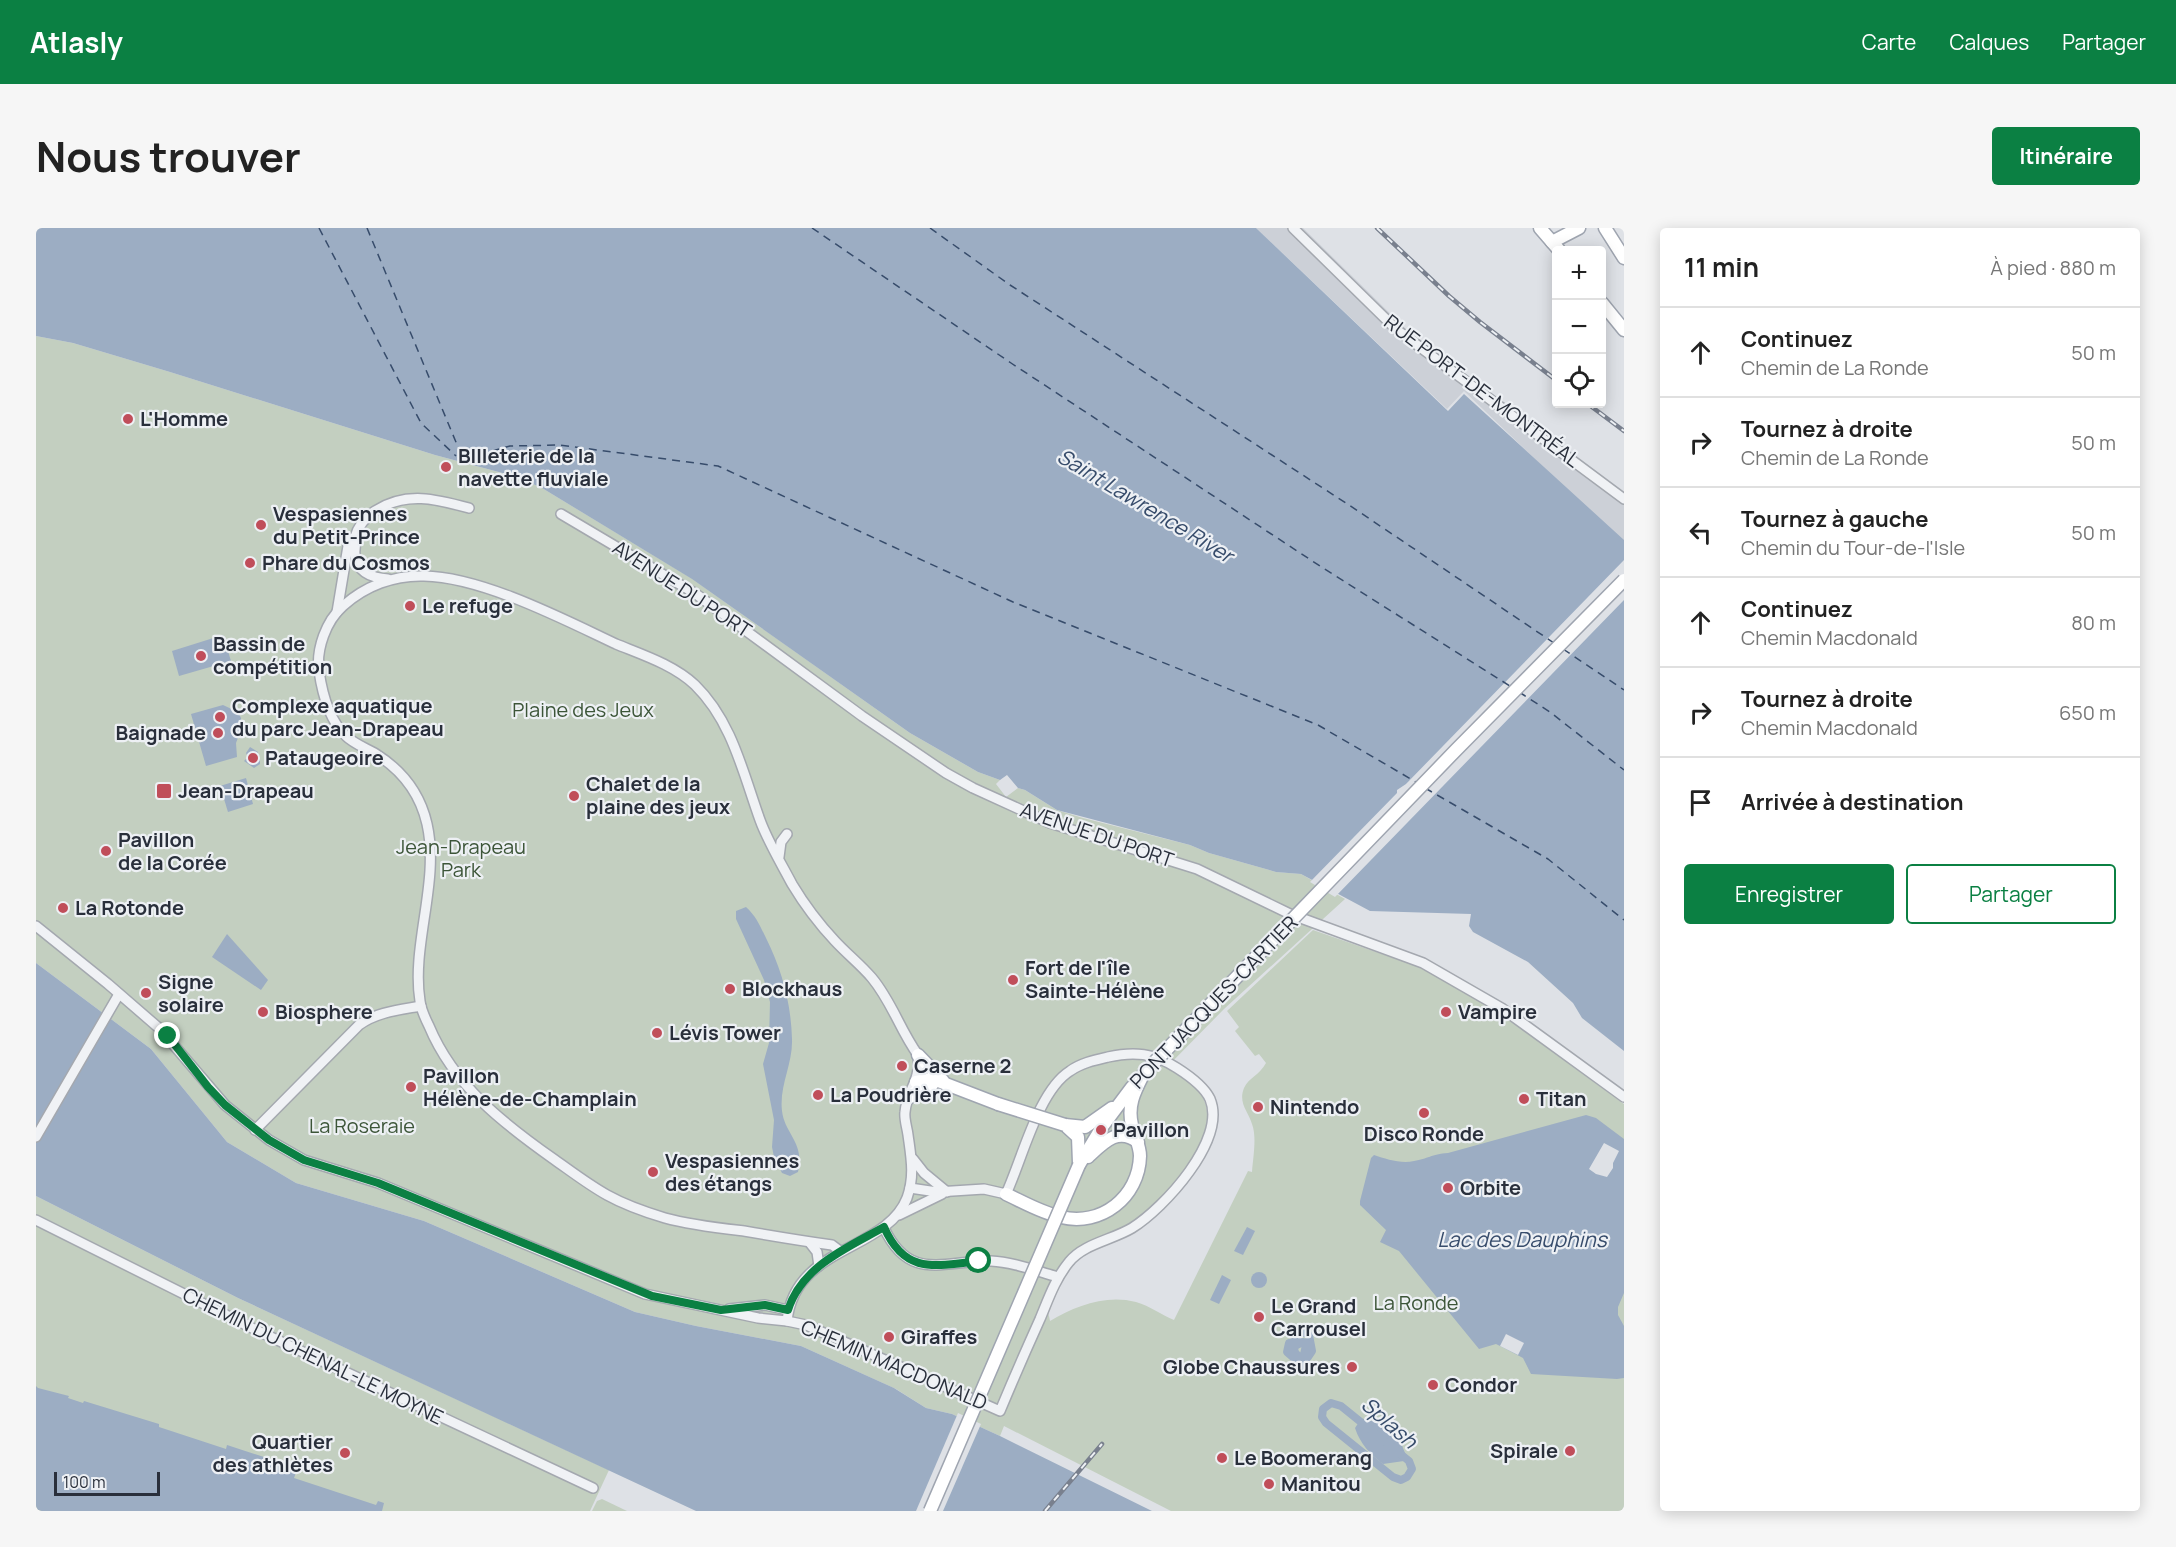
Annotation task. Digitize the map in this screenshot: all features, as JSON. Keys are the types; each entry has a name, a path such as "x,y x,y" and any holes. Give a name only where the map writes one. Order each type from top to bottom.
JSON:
{"main road":[{"path":"1545,229 1555,246 1579,228"},
{"path":"1605,228 1624,258"},
{"path":"1606,308 1624,330"},
{"name":"PONT JACQUES-CARTIER","path":"930,1511 1079,1165 1118,1104 1144,1073 1624,580"},
{"path":"918,1055 948,1086"},
{"path":"1006,1194 1054,1215 1081,1219 1097,1216 1111,1209 1128,1192 1138,1168 1138,1142 1132,1126 1130,1107 1144,1073"},
{"path":"916,1082 933,1079 998,1104 1065,1125 1085,1127 1118,1104"},
{"path":"910,1097 920,1088 934,1085 948,1086"},
{"path":"1065,1125 1078,1137 1079,1165"},
{"path":"1079,1165 1113,1136 1125,1135 1138,1142"}],"street":[{"name":"RUE PORT-DE-MONTRÉAL","path":"1293,228 1397,330 1624,499"},
{"path":"469,508 424,498 398,500 370,515 357,531 356,560 363,571 375,578 435,576 496,592 616,643 686,678 710,701 720,716 737,754 767,836 796,890 832,938 869,974 886,997 918,1055 919,1070 904,1114"},
{"name":"AVENUE DU PORT","path":"561,514 696,594 862,716 973,788 1050,824 1213,875 1290,914 1424,963 1503,1009 1624,1097"},
{"path":"355,537 349,540 346,549 336,612 322,639 318,667 328,708 345,735 394,767 407,779 416,794 425,818 430,844 428,887 419,963 421,1006 442,1053 477,1098 514,1131 606,1194 637,1209 671,1220 832,1245 840,1251"},
{"path":"336,612 361,592 390,579"},
{"path":"767,836 787,834 778,850 779,859"},
{"name":"CHEMIN MACDONALD","path":"36,926 69,951 168,1036 217,1097 255,1130 281,1148 313,1164 378,1183 638,1291 673,1301 758,1318 788,1316"},
{"path":"36,1137 119,994"},
{"path":"255,1130 358,1025 382,1014 421,1006"},
{"path":"884,1227 891,1243 899,1251 921,1264 1003,1262 1058,1277 1075,1255 1131,1229 1158,1208 1179,1186 1196,1160 1211,1128 1212,1108 1207,1094 1180,1070 1150,1055 1130,1052 1078,1065 1063,1075 1048,1094 1006,1194 984,1190 947,1192 910,1188"},
{"path":"899,1215 910,1188 913,1172 902,1108 904,1096 916,1082"},
{"path":"912,1157 924,1173 947,1192"},
{"name":"CHEMIN MACDONALD","path":"788,1316 791,1301 803,1283 819,1266 840,1251 884,1227 899,1215 947,1192"},
{"name":"CHEMIN DU CHENAL-LE MOYNE","path":"36,1220 275,1339 593,1488"},
{"path":"810,1243 817,1252 819,1266"},
{"name":"CHEMIN MACDONALD","path":"721,1310 759,1305 1000,1411 1058,1277"},
{"path":"758,1318 759,1305"}],"shaded area":[{"path":"1256,228 1303,228 1406,329 1624,493 1624,544 1464,391 1447,409"}],"green space":[{"name":"Jean-Drapeau Park","path":"36,336 73,343 435,455 517,477 542,488 691,578 910,733 978,772 1000,780 996,784 1006,797 1018,788 1025,790 1057,810 1083,818 1190,845 1209,853 1276,872 1301,874 1345,899 1224,1009 1167,1067 1191,1084 1202,1096 1207,1113 1205,1131 1197,1150 1171,1187 1140,1217 1119,1230 1072,1252 1063,1262 1054,1275 1046,1294 1050,1321 1080,1306 1113,1299 1136,1302 1174,1320 1248,1171 1252,1172 1254,1135 1242,1093 1246,1084 1266,1063 1259,1054 1255,1056 1235,1031 1239,1027 1227,1011 1313,930 1422,968 1499,1012 1624,1104 1624,1511 1171,1511 1004,1426 1000,1436 952,1414 926,1408 896,1389 801,1346 635,1312 424,1221 296,1183 227,1142 151,1049 36,963"},
{"path":"36,1196 238,1298 609,1470 590,1511 36,1511"},
{"path":"602,1499 627,1511 592,1511 597,1501"}],"water":[{"name":"Saint Lawrence River","path":"36,228 1256,228 1448,411 1464,394 1624,540 1624,1051 1582,1018 1573,1003 1528,962 1473,932 1469,926 1471,914 1370,911 1301,874 1276,872 1209,853 1190,845 1057,810 1018,788 1007,775 1000,780 978,772 910,733 692,579 542,488 517,477 435,455 170,372 73,343 36,336"},
{"name":"Bassin de compétition","path":"223,635 231,661 179,676 172,651"},
{"name":"Baignade","path":"223,705 238,712 241,718 241,730 236,743 237,757 206,766 191,714"},
{"name":"Pataugeoire","path":"250,747 258,752 260,761 260,764 254,768 244,761 248,757 246,753"},
{"path":"246,778 253,804 228,812 220,786"},
{"path":"746,907 757,921 772,950 785,987 790,1013 792,1048 782,1093 782,1111 797,1146 799,1162 798,1172 790,1176 782,1173 772,1147 774,1120 763,1064 769,1043 770,1002 764,980 736,919 736,911"},
{"path":"227,934 268,980 261,990 212,957"},
{"path":"36,963 151,1049 227,1142 296,1183 424,1221 635,1312 801,1346 894,1388 926,1408 952,1414 1000,1436 1152,1511 696,1511 238,1298 36,1196"},
{"name":"Lac des Dauphins","path":"1586,1115 1596,1118 1624,1139 1624,1293 1618,1307 1618,1315 1624,1326 1624,1378 1617,1379 1531,1374 1523,1358 1496,1344 1479,1349 1399,1251 1380,1242 1386,1230 1360,1205 1371,1158 1374,1155 1409,1162"},
{"path":"1247,1227 1255,1231 1243,1255 1234,1251"},
{"path":"1259,1272 1267,1280 1259,1288 1251,1280"},
{"path":"1222,1275 1231,1280 1219,1304 1210,1300"},
{"path":"36,1386 69,1396 68,1398 83,1403 84,1401 159,1424 159,1427 226,1449 227,1445 270,1459 270,1463 297,1470 294,1478 376,1505 378,1501 384,1503 382,1511 41,1511 36,1509"},
{"path":"1361,1419 1385,1423 1389,1426 1397,1433 1407,1458 1404,1461 1383,1464 1379,1461 1366,1449 1357,1434 1355,1428"}],"pier":[{"path":"1624,560 1624,600 1335,897 1310,882 1397,793 1397,790 1406,784"},
{"path":"1604,1143 1619,1151 1607,1177 1589,1169"},
{"path":"1506,1334 1524,1343 1518,1355 1500,1346"},
{"path":"958,1413 981,1424 943,1511 916,1511"}],"waterway":[{"path":"1301,1331 1309,1335 1312,1351 1308,1357 1304,1354 1306,1345 1303,1342 1295,1346 1294,1351 1304,1364 1300,1370 1296,1367 1295,1359 1287,1352 1289,1343 1296,1341 1301,1331"},
{"name":"Splash","path":"1331,1403 1341,1406 1409,1461 1412,1469 1407,1477 1401,1480 1393,1477 1326,1423 1322,1417 1323,1409 1331,1403"}],"ferry route":[{"path":"319,228 421,423 456,456"},
{"path":"367,228 463,459 510,446 560,445 718,466 1013,602 1318,725 1416,782"},
{"path":"812,228 1011,363 1323,568 1510,686"},
{"path":"930,228 1010,285 1349,505 1554,643"},
{"path":"1563,649 1624,690"},
{"path":"1519,692 1550,712 1624,770"},
{"path":"1425,788 1548,859 1624,920"}],"railway":[{"path":"1377,228 1449,296 1552,377"},
{"path":"1593,408 1624,431"},
{"path":"1045,1511 1102,1444"}],"place":[{"name":"L'Homme","path":"128,419"},
{"name":"BIlleterie de la navette fluviale","path":"446,467"},
{"name":"Vespasiennes du Petit-Prince","path":"261,525"},
{"name":"Phare du Cosmos","path":"250,563"},
{"name":"Le refuge","path":"410,606"},
{"name":"Bassin de compétition","path":"201,656"},
{"name":"Complexe aquatique du parc Jean-Drapeau","path":"220,717"},
{"name":"Baignade","path":"218,733"},
{"name":"Pataugeoire","path":"253,758"},
{"name":"Jean-Drapeau","path":"164,791"},
{"name":"Chalet de la plaine des jeux","path":"574,796"},
{"name":"Pavillon de la Corée","path":"106,851"},
{"name":"La Rotonde","path":"63,908"},
{"name":"Fort de l'île Sainte-Hélène","path":"1013,980"},
{"name":"Blockhaus","path":"730,989"},
{"name":"Signe solaire","path":"146,993"},
{"name":"Biosphere","path":"263,1012"},
{"name":"Vampire","path":"1446,1012"},
{"name":"Lévis Tower","path":"657,1033"},
{"name":"Caserne 2","path":"902,1066"},
{"name":"Pavillon Hélène-de-Champlain","path":"411,1087"},
{"name":"La Poudrière","path":"818,1095"},
{"name":"Titan","path":"1524,1099"},
{"name":"Nintendo","path":"1258,1107"},
{"name":"Disco Ronde","path":"1424,1113"},
{"name":"Pavillon","path":"1101,1130"},
{"name":"Vespasiennes des étangs","path":"653,1172"},
{"name":"Orbite","path":"1448,1188"},
{"name":"Le Grand Carrousel","path":"1259,1317"},
{"name":"Giraffes","path":"889,1337"},
{"name":"Globe Chaussures","path":"1352,1367"},
{"name":"Condor","path":"1433,1385"},
{"name":"Spirale","path":"1570,1451"},
{"name":"Quartier des athlètes","path":"345,1453"},
{"name":"Le Boomerang","path":"1222,1458"},
{"name":"Manitou","path":"1269,1484"}],"route":[{"path":"168,1036 225,1105 281,1148 313,1164 378,1183 652,1296 721,1310 765,1305 788,1310 803,1283 819,1266 840,1251 884,1227 891,1243 899,1251 921,1264 941,1265 979,1261"}],"park label":[{"name":"Plaine des Jeux","path":"583,710"},
{"name":"La Roseraie","path":"362,1126"},
{"name":"La Ronde","path":"1416,1303"}]}
